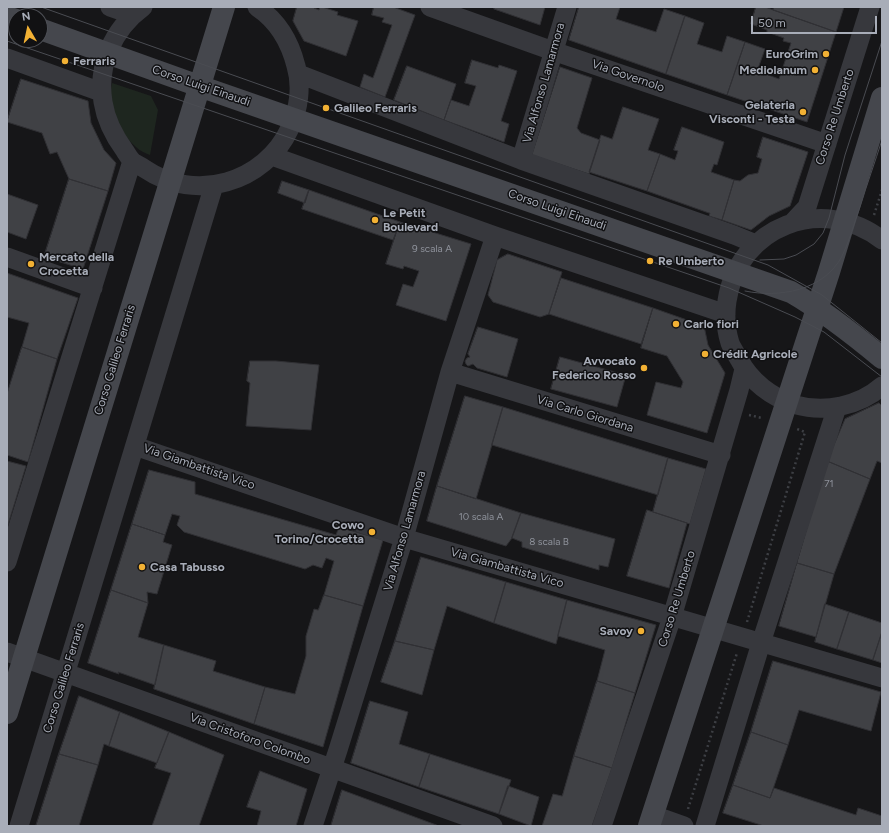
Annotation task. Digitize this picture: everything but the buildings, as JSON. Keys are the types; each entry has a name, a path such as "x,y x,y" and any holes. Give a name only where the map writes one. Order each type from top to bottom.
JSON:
{"main road":[{"name":"Corso Galileo Ferraris","path":"7,713 16,655 171,181 224,7"},
{"name":"Corso Luigi Einaudi","path":"48,32 791,292 817,307 882,358"},
{"path":"651,820 764,469 788,402 882,98"}],"street":[{"path":"110,7 138,11"},
{"name":"Via Governolo","path":"430,7 827,144"},
{"name":"Via Alfonso Lamarmora","path":"521,160 566,7"},
{"name":"Corso Re Umberto","path":"793,222 807,207 870,7"},
{"path":"138,11 117,34 107,53 102,74 101,92 105,114 114,136 132,161 151,173 171,181 191,186 214,185 237,179 256,169 272,156 286,136 294,119 299,98 299,74 293,51 284,34 266,10"},
{"path":"7,58 101,92"},
{"path":"299,74 521,160 734,234 756,244"},
{"path":"272,156 495,236 726,314"},
{"path":"7,562 132,161"},
{"name":"Corso Galileo Ferraris","path":"19,826 214,185"},
{"name":"Corso Re Umberto","path":"882,238 864,228 845,221 829,218 811,218 793,222 773,231 756,244 744,257 735,272 729,288 726,314 730,343 744,369 764,389 788,402 805,407 837,407 860,400 882,386"},
{"name":"Via Alfonso Lamarmora","path":"314,826 404,538 450,372 495,236"},
{"path":"7,257 93,288"},
{"name":"Corso Re Umberto","path":"602,826 672,617 721,455 744,369"},
{"name":"Via Carlo Giordana","path":"450,372 721,455"},
{"path":"705,826 761,643 837,407"},
{"name":"Via Giambattista Vico","path":"135,446 404,538 882,678"},
{"name":"Via Cristoforo Colombo","path":"16,655 493,826"},
{"path":"651,820 684,826"}],"path":[{"path":"873,217 882,190"}],"shaded area":[{"path":"112,83 151,96 158,110 150,155 136,147 124,134 113,110 111,101"}],"tram line":[{"path":"41,7 768,265 822,295 882,343"},
{"path":"7,41 729,288 795,317 824,332 882,377"},
{"path":"760,260 784,259 796,255 814,244 823,233 829,218 845,155 882,41"},
{"path":"745,291 772,293 800,289 824,277 834,268 842,256 847,244 882,140"}],"place":[{"name":"EuroGrim","path":"826,54"},
{"name":"Ferraris","path":"65,61"},
{"name":"Mediolanum","path":"815,70"},
{"name":"Galileo Ferraris","path":"326,108"},
{"name":"Gelateria Visconti - Testa","path":"803,112"},
{"name":"Le Petit Boulevard","path":"375,220"},
{"name":"Re Umberto","path":"650,261"},
{"name":"Mercato della Crocetta","path":"31,264"},
{"name":"Carlo fiori","path":"676,324"},
{"name":"Crédit Agricole","path":"705,354"},
{"name":"Avvocato Federico Rosso","path":"644,368"},
{"name":"Cowo Torino/Crocetta","path":"372,532"},
{"name":"Casa Tabusso","path":"142,567"},
{"name":"Savoy","path":"641,631"}]}
